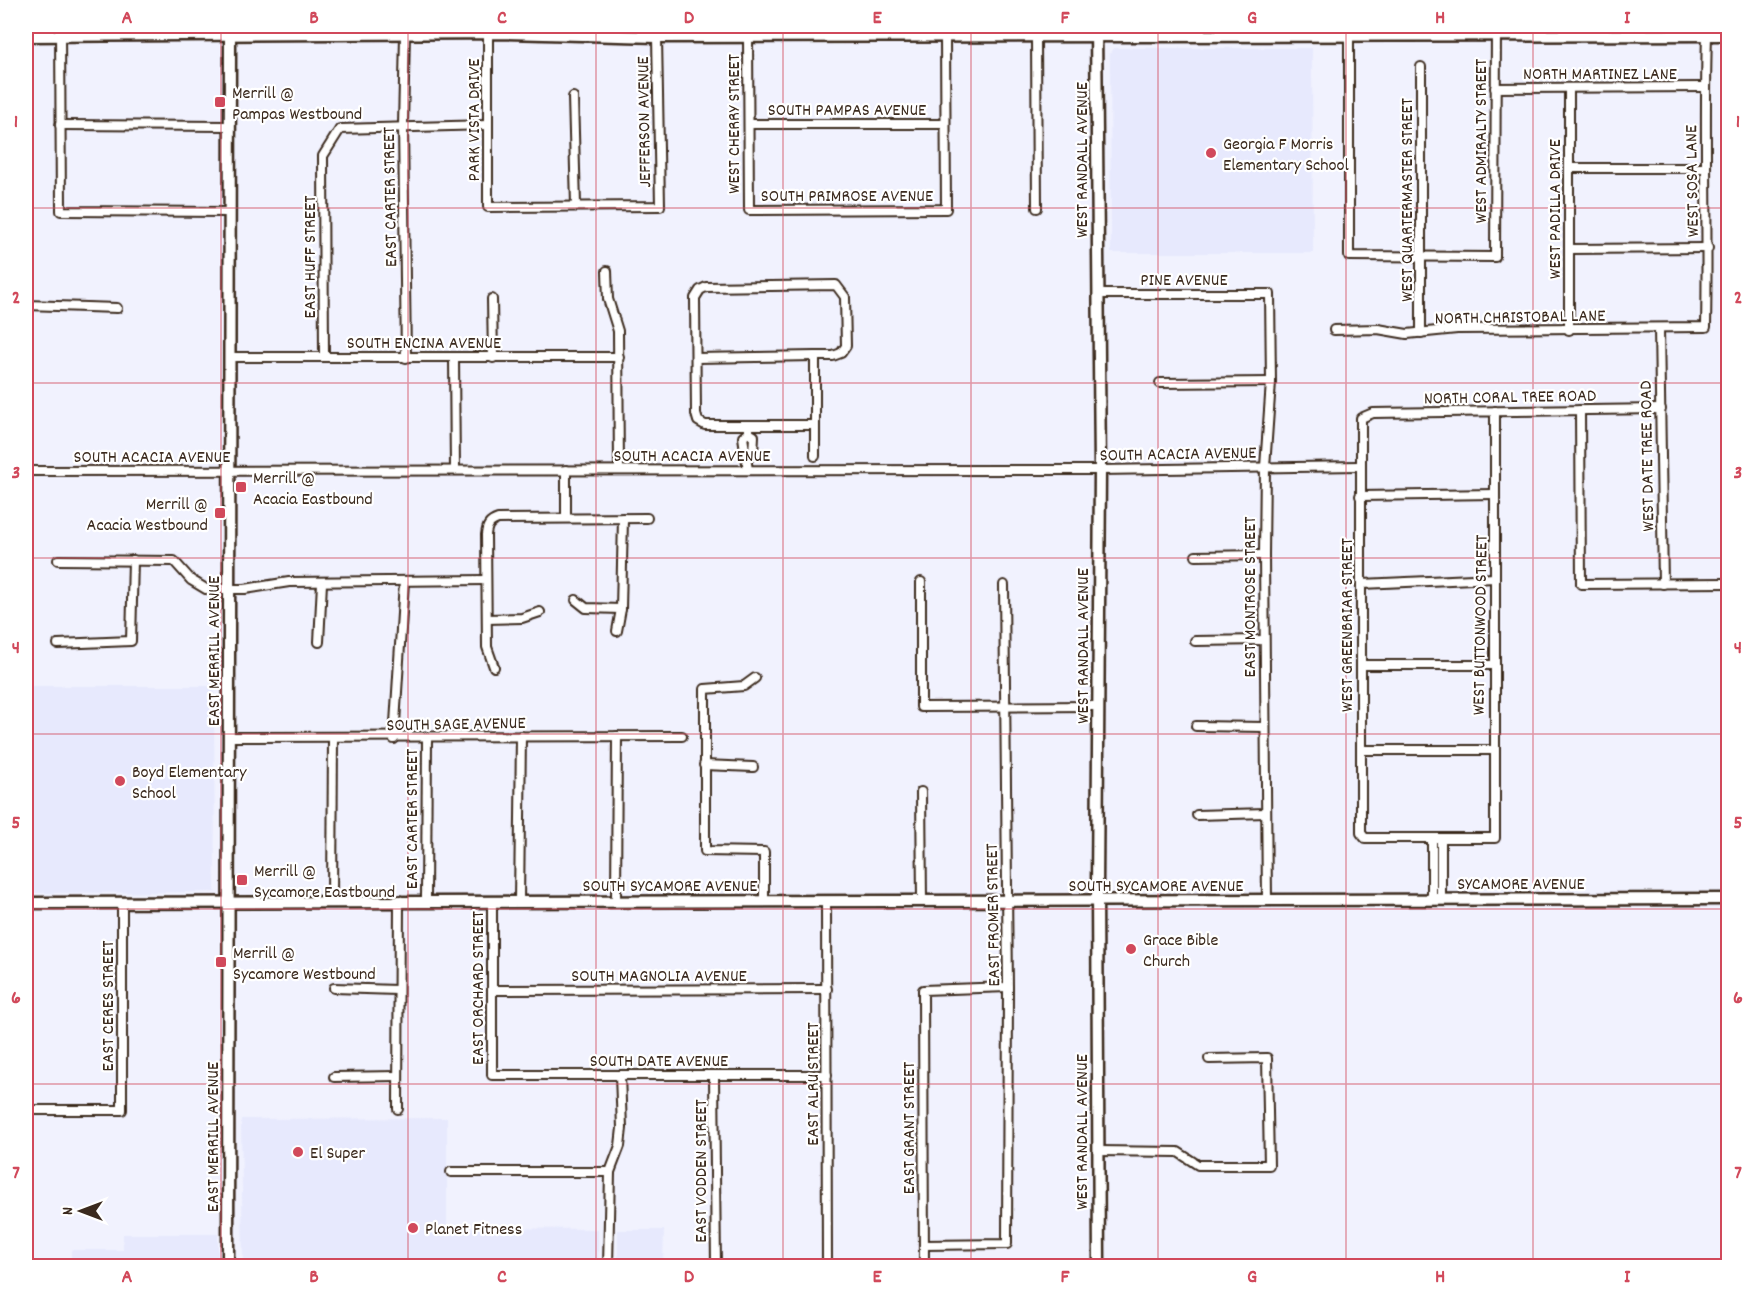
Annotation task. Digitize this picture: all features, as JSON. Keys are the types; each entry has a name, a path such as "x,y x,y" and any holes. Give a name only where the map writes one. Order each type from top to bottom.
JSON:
{"street":[{"path":"60,30 61,211 229,212"},
{"path":"26,36 60,30 488,33 657,37 1035,38 1096,31 1349,37 1496,30 1639,31 1728,35"},
{"name":"EAST MERRILL AVENUE","path":"228,1266 230,30"},
{"name":"WEST ADMIRALTY STREET","path":"1421,257 1495,257 1496,30"},
{"name":"WEST RANDALL AVENUE","path":"1096,31 1100,470 1097,902 1099,1266"},
{"name":"PARK VISTA DRIVE","path":"488,33 489,207 576,206"},
{"name":"EAST CARTER STREET","path":"405,34 403,126 406,358"},
{"name":"WEST SOSA LANE","path":"1706,327 1708,248 1705,87 1707,35"},
{"name":"JEFFERSON AVENUE","path":"576,206 660,206 657,37"},
{"name":"WEST CHERRY STREET","path":"748,37 749,210"},
{"path":"945,37 945,124"},
{"path":"1349,37 1349,256 1421,257"},
{"path":"1035,38 1037,207"},
{"name":"WEST QUARTERMASTER STREET","path":"1421,67 1421,333"},
{"name":"NORTH MARTINEZ LANE","path":"1495,88 1705,87"},
{"name":"WEST PADILLA DRIVE","path":"1569,88 1569,330"},
{"path":"573,97 576,206"},
{"name":"SOUTH PAMPAS AVENUE","path":"749,124 945,124"},
{"name":"SOUTH PRIMROSE AVENUE","path":"749,210 946,210 945,124"},
{"path":"60,125 230,126"},
{"path":"403,126 488,125"},
{"name":"EAST HUFF STREET","path":"324,357 323,156 340,129 403,126"},
{"path":"1569,168 1706,168"},
{"path":"1569,249 1708,248"},
{"path":"607,271 608,299 618,331 619,470"},
{"path":"696,358 833,356 841,353 846,346 845,297 836,285 706,287 700,290 695,298 696,414 698,421 705,425 749,429 815,424"},
{"name":"PINE AVENUE","path":"1098,294 1270,294"},
{"name":"EAST MONTROSE STREET","path":"1267,900 1264,555 1265,467 1271,382 1270,294"},
{"path":"492,299 493,358"},
{"path":"26,305 117,308"},
{"name":"NORTH CHRISTOBAL LANE","path":"1334,330 1378,329 1421,333 1457,329 1569,330 1706,327"},
{"name":"WEST DATE TREE ROAD","path":"1659,328 1663,584"},
{"path":"815,356 816,456"},
{"name":"SOUTH ENCINA AVENUE","path":"230,357 619,357"},
{"path":"454,358 455,470"},
{"path":"1160,383 1271,382"},
{"name":"NORTH CORAL TREE ROAD","path":"1361,418 1374,413 1661,409"},
{"path":"1580,410 1581,584 1728,583"},
{"name":"WEST BUTTONWOOD STREET","path":"1442,838 1495,838 1493,750 1495,411"},
{"name":"WEST GREENBRIAR STREET","path":"1361,418 1359,466 1362,584 1361,833 1365,838 1432,838"},
{"path":"748,470 743,437 749,429"},
{"path":"748,458 753,454 754,436 749,429"},
{"path":"744,446 753,446"},
{"name":"SOUTH ACACIA AVENUE","path":"26,471 1100,470 1359,466"},
{"path":"566,470 566,519"},
{"path":"1360,496 1495,494"},
{"path":"617,631 621,609 622,518"},
{"path":"494,666 487,647 486,527 491,521 498,519 647,518"},
{"path":"1196,556 1264,555"},
{"path":"58,560 174,561 190,580 206,589 228,589 289,582 486,580"},
{"path":"58,644 131,641 133,560"},
{"path":"1362,584 1495,578"},
{"name":"EAST CARTER STREET","path":"394,739 404,582"},
{"path":"921,582 921,707 1098,705"},
{"path":"319,642 322,583"},
{"name":"EAST FROMER STREET","path":"924,1245 1006,1244 1008,987 1004,585"},
{"path":"576,600 586,608 621,609"},
{"path":"487,619 522,618 540,612"},
{"path":"1195,641 1264,640"},
{"path":"1361,665 1494,665"},
{"path":"755,678 744,686 705,689 705,851 764,852 764,902"},
{"path":"1196,726 1264,727"},
{"path":"519,901 521,736"},
{"path":"616,902 617,736"},
{"name":"SOUTH SAGE AVENUE","path":"230,737 394,739 682,736"},
{"name":"EAST CARTER STREET","path":"426,900 427,738"},
{"path":"332,901 333,739"},
{"path":"1361,750 1493,750"},
{"path":"704,765 753,767"},
{"path":"921,792 921,901"},
{"path":"1197,815 1266,813"},
{"path":"1432,838 1442,838 1437,900 1432,838"},
{"name":"SYCAMORE AVENUE","path":"1314,900 1728,899"},
{"name":"EAST CARTER STREET","path":"398,1109 399,900"},
{"name":"SOUTH SYCAMORE AVENUE","path":"26,903 399,900 1097,902 1314,900"},
{"name":"EAST ORCHARD STREET","path":"492,901 492,1075"},
{"name":"EAST CERES STREET","path":"26,1110 122,1110 122,902"},
{"name":"EAST ALRU STREET","path":"826,902 826,1266"},
{"name":"EAST GRANT STREET","path":"924,1266 923,990 1008,987"},
{"path":"334,988 397,990"},
{"name":"SOUTH MAGNOLIA AVENUE","path":"492,990 827,989"},
{"path":"1098,1151 1178,1152 1198,1165 1269,1165 1268,1058 1209,1059"},
{"name":"SOUTH DATE AVENUE","path":"492,1075 827,1075"},
{"path":"609,1266 610,1172 620,1146 622,1128 620,1075"},
{"path":"334,1077 398,1076"},
{"name":"EAST VODDEN STREET","path":"714,1076 716,1266"},
{"path":"451,1172 610,1172"}],"shaded area":[{"path":"249,26 879,26 879,27"},
{"path":"1116,26 1314,26 1117,28"},
{"name":"Georgia F Morris Elementary School","path":"1114,48 1312,48 1313,253 1111,253 1110,54"},
{"name":"Boyd Elementary School","path":"26,686 214,686 215,892 26,893"},
{"path":"447,1118 447,1228 598,1229 598,1266 243,1266 241,1119"},
{"path":"618,1230 664,1230 663,1266 618,1266"},
{"path":"123,1234 218,1234 218,1266 71,1266 71,1250 123,1250"}],"place":[{"name":"Merrill @ Pampas Westbound","path":"220,102"},
{"name":"Georgia F Morris Elementary School","path":"1211,153"},
{"name":"Merrill @ Acacia Eastbound","path":"241,487"},
{"name":"Merrill @ Acacia Westbound","path":"220,513"},
{"name":"Boyd Elementary School","path":"120,781"},
{"name":"Merrill @ Sycamore Eastbound","path":"242,880"},
{"name":"Grace Bible Church","path":"1131,949"},
{"name":"Merrill @ Sycamore Westbound","path":"221,962"},
{"name":"El Super","path":"298,1152"},
{"name":"Planet Fitness","path":"413,1228"}]}
